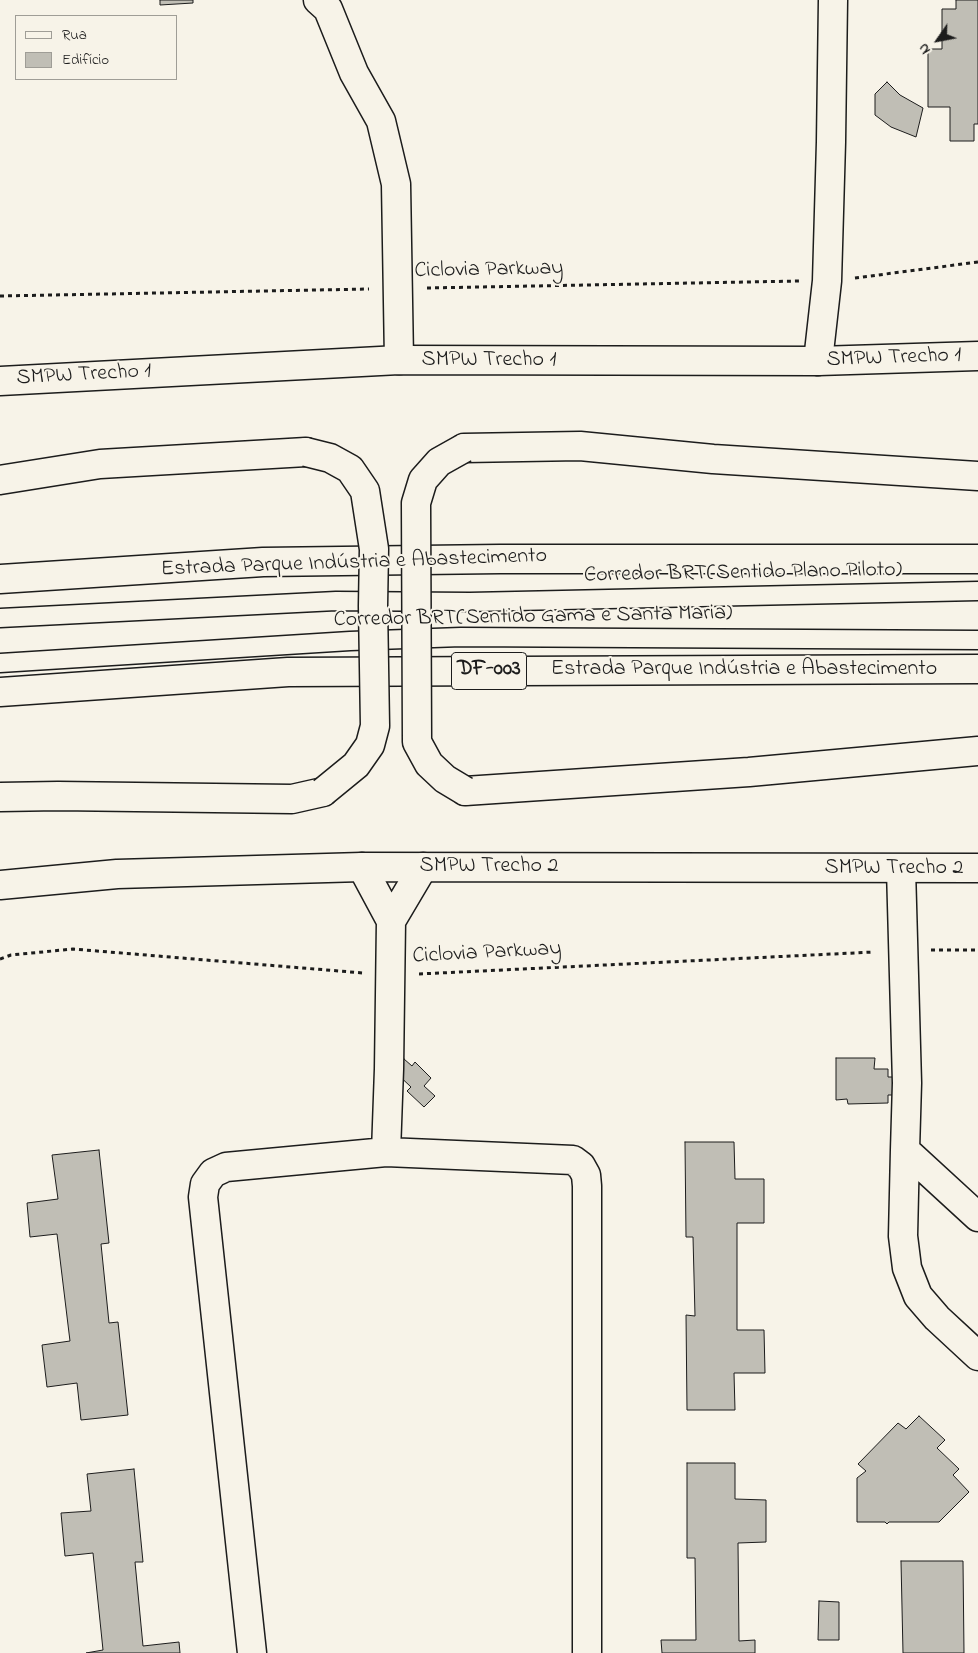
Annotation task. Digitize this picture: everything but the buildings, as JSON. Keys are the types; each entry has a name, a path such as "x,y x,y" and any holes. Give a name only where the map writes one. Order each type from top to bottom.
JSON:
{"main road":[{"path":"318,0 328,9 354,73 381,120 396,184 399,360"},
{"path":"818,361 827,281 833,0"},
{"name":"SMPW Trecho 1","path":"0,381 399,360 818,361 978,356"},
{"path":"978,476 712,459 580,446 464,448 439,462 423,480 416,503 417,742 429,764 445,779 465,791 749,772 978,750"},
{"path":"0,480 100,464 306,452 330,458 350,470 365,492 374,549 375,726 370,745 356,766 323,792 292,799 0,797"},
{"name":"Estrada Parque Indústria e Abastecimento","path":"0,579 273,562 500,559 978,560"},
{"name":"Estrada Parque Indústria e Abastecimento","path":"0,692 288,672 978,669"},
{"path":"362,867 391,921"},
{"name":"SMPW Trecho 2","path":"0,885 117,874 362,867 978,868"},
{"path":"386,1152 391,921 423,867"},
{"path":"901,869 907,1083 903,1236 907,1268 918,1296 937,1318 978,1356"},
{"path":"905,1150 978,1216"},
{"path":"252,1653 203,1197 205,1184 213,1173 226,1167 386,1152 573,1160 581,1166 586,1175 587,1653"}],"lane":[{"name":"Corredor BRT(Sentido Plano Piloto)","path":"0,618 336,600 480,602 978,591"},
{"name":"Corredor BRT(Sentido Gama e Santa Maria)","path":"0,663 340,642 461,637 978,640"}],"path":[{"name":"Ciclovia Parkway","path":"421,288 827,281 978,262"},
{"path":"0,296 372,289"},
{"name":"Ciclovia Parkway","path":"0,959 72,949 389,975 902,950 978,950"}]}
